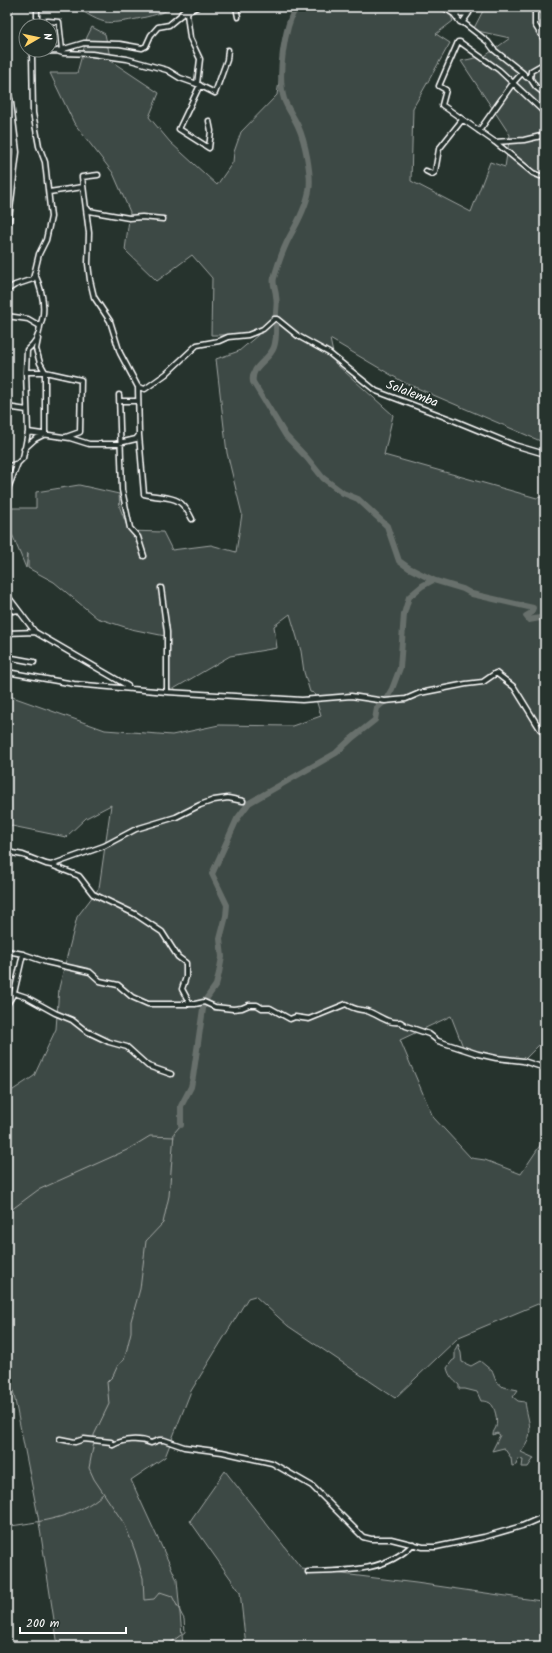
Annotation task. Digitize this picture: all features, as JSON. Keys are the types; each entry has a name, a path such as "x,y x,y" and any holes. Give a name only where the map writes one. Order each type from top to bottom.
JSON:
{"street":[{"path":"7,16 9,7"},
{"path":"37,7 37,18"},
{"path":"58,51 87,43 120,44 142,48 146,46 151,35 158,27 169,25 187,8 197,7"},
{"path":"236,7 238,17"},
{"path":"444,7 454,14 462,23 488,42 494,50 526,77 530,78 536,87 545,94"},
{"path":"462,23 469,13 469,7"},
{"path":"535,7 535,25 545,41"},
{"path":"187,8 190,38 200,59 200,66 198,85 179,129 209,148 211,131 209,122"},
{"path":"454,14 469,13"},
{"path":"58,22 62,50"},
{"path":"545,113 513,83 458,42 439,86 446,90 442,105 495,142 533,173 540,176 545,176"},
{"path":"58,52 63,54 92,54 127,59 168,70 180,78 215,93 227,60 228,50"},
{"path":"7,290 15,285 31,280 35,274 52,217 45,162 39,146 33,113 32,58"},
{"path":"479,131 513,83 523,73 545,63"},
{"path":"530,78 531,70"},
{"path":"7,92 10,103 16,152 7,224"},
{"path":"426,171 434,174 439,149 462,120"},
{"path":"495,142 524,140 545,135"},
{"path":"98,175 82,177 89,233 88,264 93,292 110,321 120,353 138,388 139,435 144,494 173,498 188,511 192,519"},
{"path":"49,192 83,187"},
{"path":"7,199 12,193"},
{"path":"87,208 89,211 129,218 142,217 163,219"},
{"path":"35,274 40,285 44,311 36,349 40,363 45,372 45,434"},
{"path":"7,316 28,320 40,326"},
{"name":"Solalemba","path":"138,388 145,389 156,382 197,345 219,341 228,337 248,335 263,329 267,324 276,319 298,336 329,353 376,391 514,445 545,454"},
{"path":"7,491 18,463 23,458 28,432 26,372 27,350 33,345 39,335"},
{"path":"26,372 45,372 81,380 80,432 66,438"},
{"path":"120,395 122,490 128,522 130,528 138,536 144,556"},
{"path":"120,401 138,401"},
{"path":"7,408 27,410"},
{"path":"28,432 66,438 89,444 122,443 136,439 139,435"},
{"path":"24,449 35,439 45,434"},
{"path":"7,467 18,463"},
{"path":"161,588 167,632 167,692"},
{"path":"7,595 35,632 126,686 146,690"},
{"path":"7,607 13,611 18,610"},
{"path":"7,633 35,632"},
{"path":"7,657 34,662"},
{"path":"7,672 74,684 167,692 302,700 351,696 385,701 406,699 420,693 483,682 496,673 514,688 540,729 545,733"},
{"path":"51,865 104,846 136,829 176,817 214,800 228,798 243,801"},
{"path":"7,852 23,855 80,876 93,894 135,914 162,932 178,957 186,963 186,977 182,989 190,1004"},
{"path":"7,951 90,972 100,981 118,985 132,997 148,1004 190,1004 204,1002 215,1007 233,1009 242,1008 249,1005 257,1005 262,1008 270,1008 290,1019 295,1017 310,1019 346,1004 356,1010 366,1011 384,1020 394,1023 400,1022 406,1026 429,1034 438,1041 478,1054 496,1058 524,1061 545,1068"},
{"path":"7,1002 8,1003 14,993 23,954"},
{"path":"14,993 26,997 55,1013 72,1020 86,1031 109,1042 127,1047 148,1066 171,1074"},
{"path":"60,1439 74,1442 84,1439 111,1442 113,1445 121,1441 133,1440 151,1443 164,1440 184,1447 222,1452 272,1463 312,1486 363,1537 371,1539 391,1539 424,1547 441,1546 522,1526 545,1516"},
{"path":"308,1572 364,1569 396,1558 407,1551 413,1544"}],"shaded area":[{"path":"75,7 173,7 169,10 151,16 111,23 97,19"},
{"path":"296,7 440,7 451,16 453,21 436,34 450,43 413,108 411,181 471,212 490,162 505,167 510,135 461,61 485,56 510,38 473,30 485,7 545,7 545,77 539,83 545,89 545,443 403,382 330,339 335,363 393,415 384,455 537,498 545,496 545,1039 524,1060 465,1052 451,1016 400,1040 433,1117 471,1158 485,1160 521,1174 545,1138 545,1301 459,1337 395,1398 288,1326 255,1296 248,1298 191,1391 165,1457 131,1480 177,1580 183,1646 58,1646 38,1516 7,1360 7,1094 34,1076 56,1029 59,988 77,917 99,888 111,805 86,818 66,837 7,825 7,695 105,730 172,735 219,725 292,726 321,716 314,693 310,692 304,672 301,651 290,614 274,626 277,648 230,656 170,691 165,636 131,629 97,618 54,582 28,568 28,553 26,568 12,534 12,508 36,508 36,492 79,485 119,494 120,508 129,531 163,532 172,550 211,545 236,552 242,514 227,453 216,359 239,351 258,335 211,335 212,278 192,255 157,281 125,250 130,212 113,173 74,123 50,73 77,73 87,37 92,27 105,34 111,61 159,93 149,117 170,142 217,185 233,162 234,152 241,132 277,95 285,41"},
{"path":"458,1344 462,1362 471,1366 480,1361 492,1371 496,1381 503,1387 518,1390 513,1397 518,1401 525,1402 530,1433 526,1445 521,1452 534,1458 528,1467 522,1467 523,1460 518,1459 516,1465 512,1466 511,1458 504,1448 492,1451 500,1435 497,1433 493,1435 497,1421 492,1405 489,1402 481,1401 477,1392 459,1389 459,1385 452,1378 447,1368 455,1359 455,1350"},
{"path":"225,1471 302,1569 416,1583 541,1601 545,1593 545,1646 246,1646 240,1592 190,1521"}],"waterway":[{"path":"296,7 285,39 281,78 285,102 298,126 303,140 309,167 310,184 304,209 285,246 273,282 277,302 276,337 274,347 269,356 257,367 254,372 253,382 286,436 307,458 323,478 343,493 358,499 387,526 399,561 409,568 433,580 463,589 472,594 533,608 531,613 526,616 529,620 545,617"},
{"path":"181,1125 181,1106 191,1087 204,1002 216,985 222,957 220,939 226,916 227,905 212,874 237,819 249,803 336,753 375,720 377,708 385,701 392,689 400,668 404,614 409,597 422,586 433,580"},
{"path":"94,1438 94,1435 109,1404 107,1382 113,1376 118,1365 124,1360 126,1353 131,1332 131,1321 140,1289 146,1241 163,1223 169,1196 174,1133 181,1125"},
{"path":"7,1213 38,1190 127,1150 150,1136 174,1137"},
{"path":"94,1442 89,1468 94,1479 125,1525 143,1578 144,1600 154,1599 160,1592 172,1596 184,1619 185,1632 166,1646"},
{"path":"11,1526 48,1520 72,1513 93,1502 103,1494"}]}
